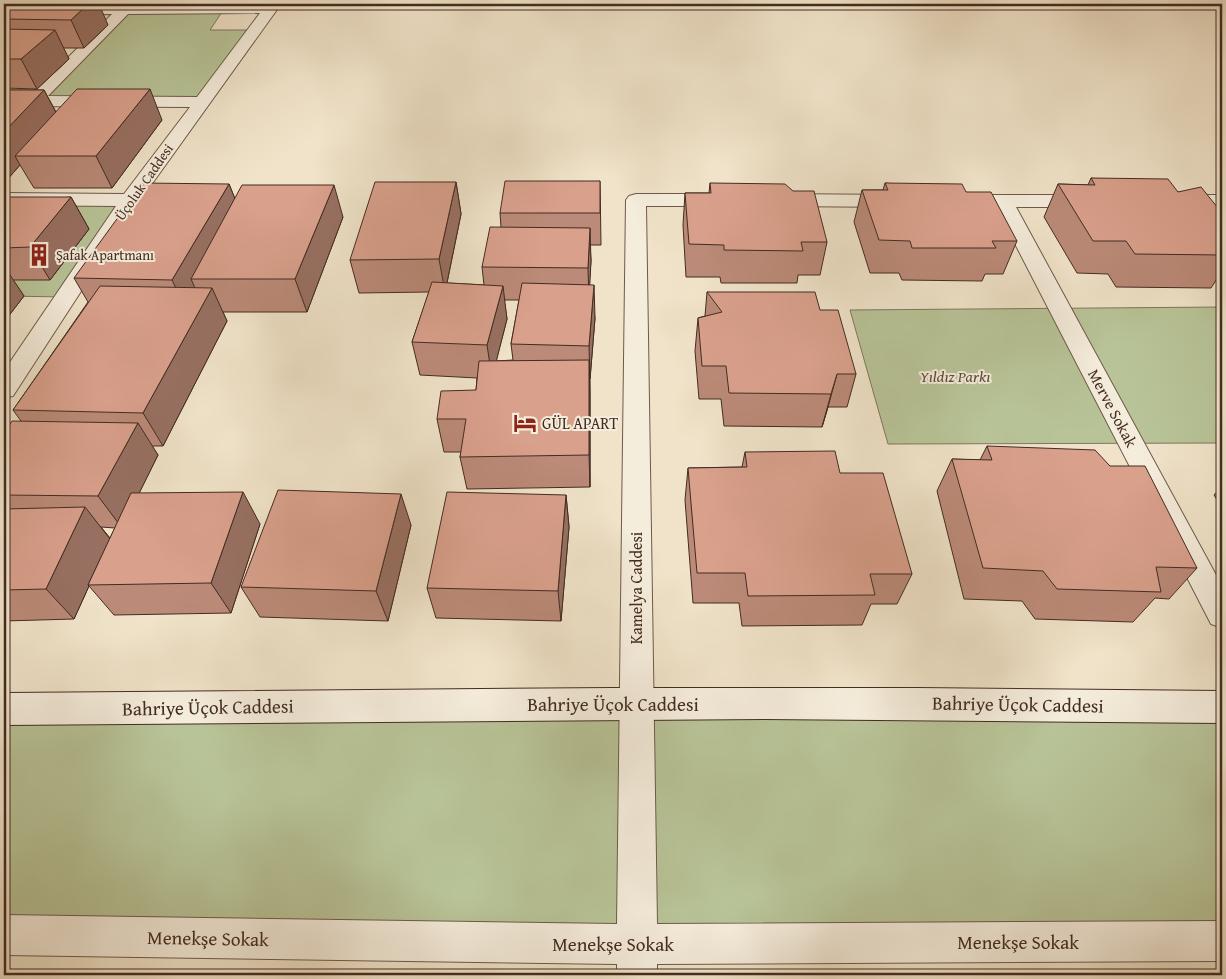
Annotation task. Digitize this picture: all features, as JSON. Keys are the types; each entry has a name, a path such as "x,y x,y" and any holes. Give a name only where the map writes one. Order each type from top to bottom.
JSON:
{"street":[{"path":"4,11 272,6"},
{"name":"Üçoluk Caddesi","path":"8,378 130,200 272,6"},
{"path":"34,101 125,9"},
{"path":"4,101 201,102"},
{"path":"4,199 130,200"},
{"name":"Kamelya Caddesi","path":"637,960 636,200 915,201"},
{"path":"944,201 1103,201"},
{"name":"Merve Sokak","path":"1003,201 1222,615"},
{"path":"1152,201 1222,201"},
{"name":"Bahriye Üçok Caddesi","path":"4,710 636,703 1006,703 1222,708"},
{"name":"Menekşe Sokak","path":"4,935 637,960 1222,941"}],"green space":[{"path":"125,9 224,9 210,30 255,30 201,102 34,101"},
{"path":"4,199 130,200 66,297 4,296"},
{"name":"Yıldız Parkı","path":"1222,307 1222,443 888,444 850,310"},
{"path":"636,703 953,704 1222,708 1222,941 637,944 4,935 4,709"}],"building":[{"path":"8,4 88,4 71,20 4,19 4,7"},
{"path":"4,29 55,30 21,59 4,59"},
{"path":"77,89 150,89 96,156 15,156"},
{"path":"4,90 44,90 4,132"},
{"path":"1091,178 1168,179 1178,192 1201,187 1222,213 1222,239 1220,239 1222,242 1222,255 1135,254 1126,241 1093,241 1058,184 1095,185"},
{"path":"505,181 600,181 600,213 500,213"},
{"path":"375,182 456,182 439,259 350,260"},
{"path":"143,183 229,184 172,280 74,278"},
{"path":"710,183 785,184 793,191 814,191 827,242 801,242 803,251 724,250 724,245 689,244 685,193 711,193"},
{"path":"885,183 962,184 966,192 991,192 1017,241 992,241 996,248 912,248 910,241 879,240 862,190 888,190"},
{"path":"242,185 334,185 295,279 191,279"},
{"path":"9,197 71,197 30,247 4,248 4,203"},
{"path":"490,227 590,228 588,268 482,267"},
{"path":"432,282 503,286 487,345 412,342"},
{"path":"522,283 594,285 589,346 511,344"},
{"path":"100,286 212,288 143,413 13,410"},
{"path":"707,292 815,292 820,310 838,310 856,374 837,374 831,394 729,393 726,366 702,366 698,318 722,312"},
{"path":"589,360 589,455 460,457 466,419 437,419 441,391 476,390 479,361"},
{"path":"12,421 138,423 98,496 4,495 4,434"},
{"path":"987,446 1095,450 1110,466 1145,466 1197,568 1156,567 1161,592 1057,589 1043,571 983,568 952,459 992,460"},
{"path":"835,451 840,473 883,473 912,574 870,574 875,595 748,596 745,573 697,573 688,468 747,467 745,452"},
{"path":"278,490 401,494 376,591 241,587"},
{"path":"243,492 211,583 88,585 131,493"},
{"path":"447,492 566,495 558,591 427,588"},
{"path":"85,507 46,589 4,590 4,509"}],"place":[{"name":"Şafak Apartmanı","path":"39,255"},
{"name":"GÜL APART","path":"525,423"}]}
